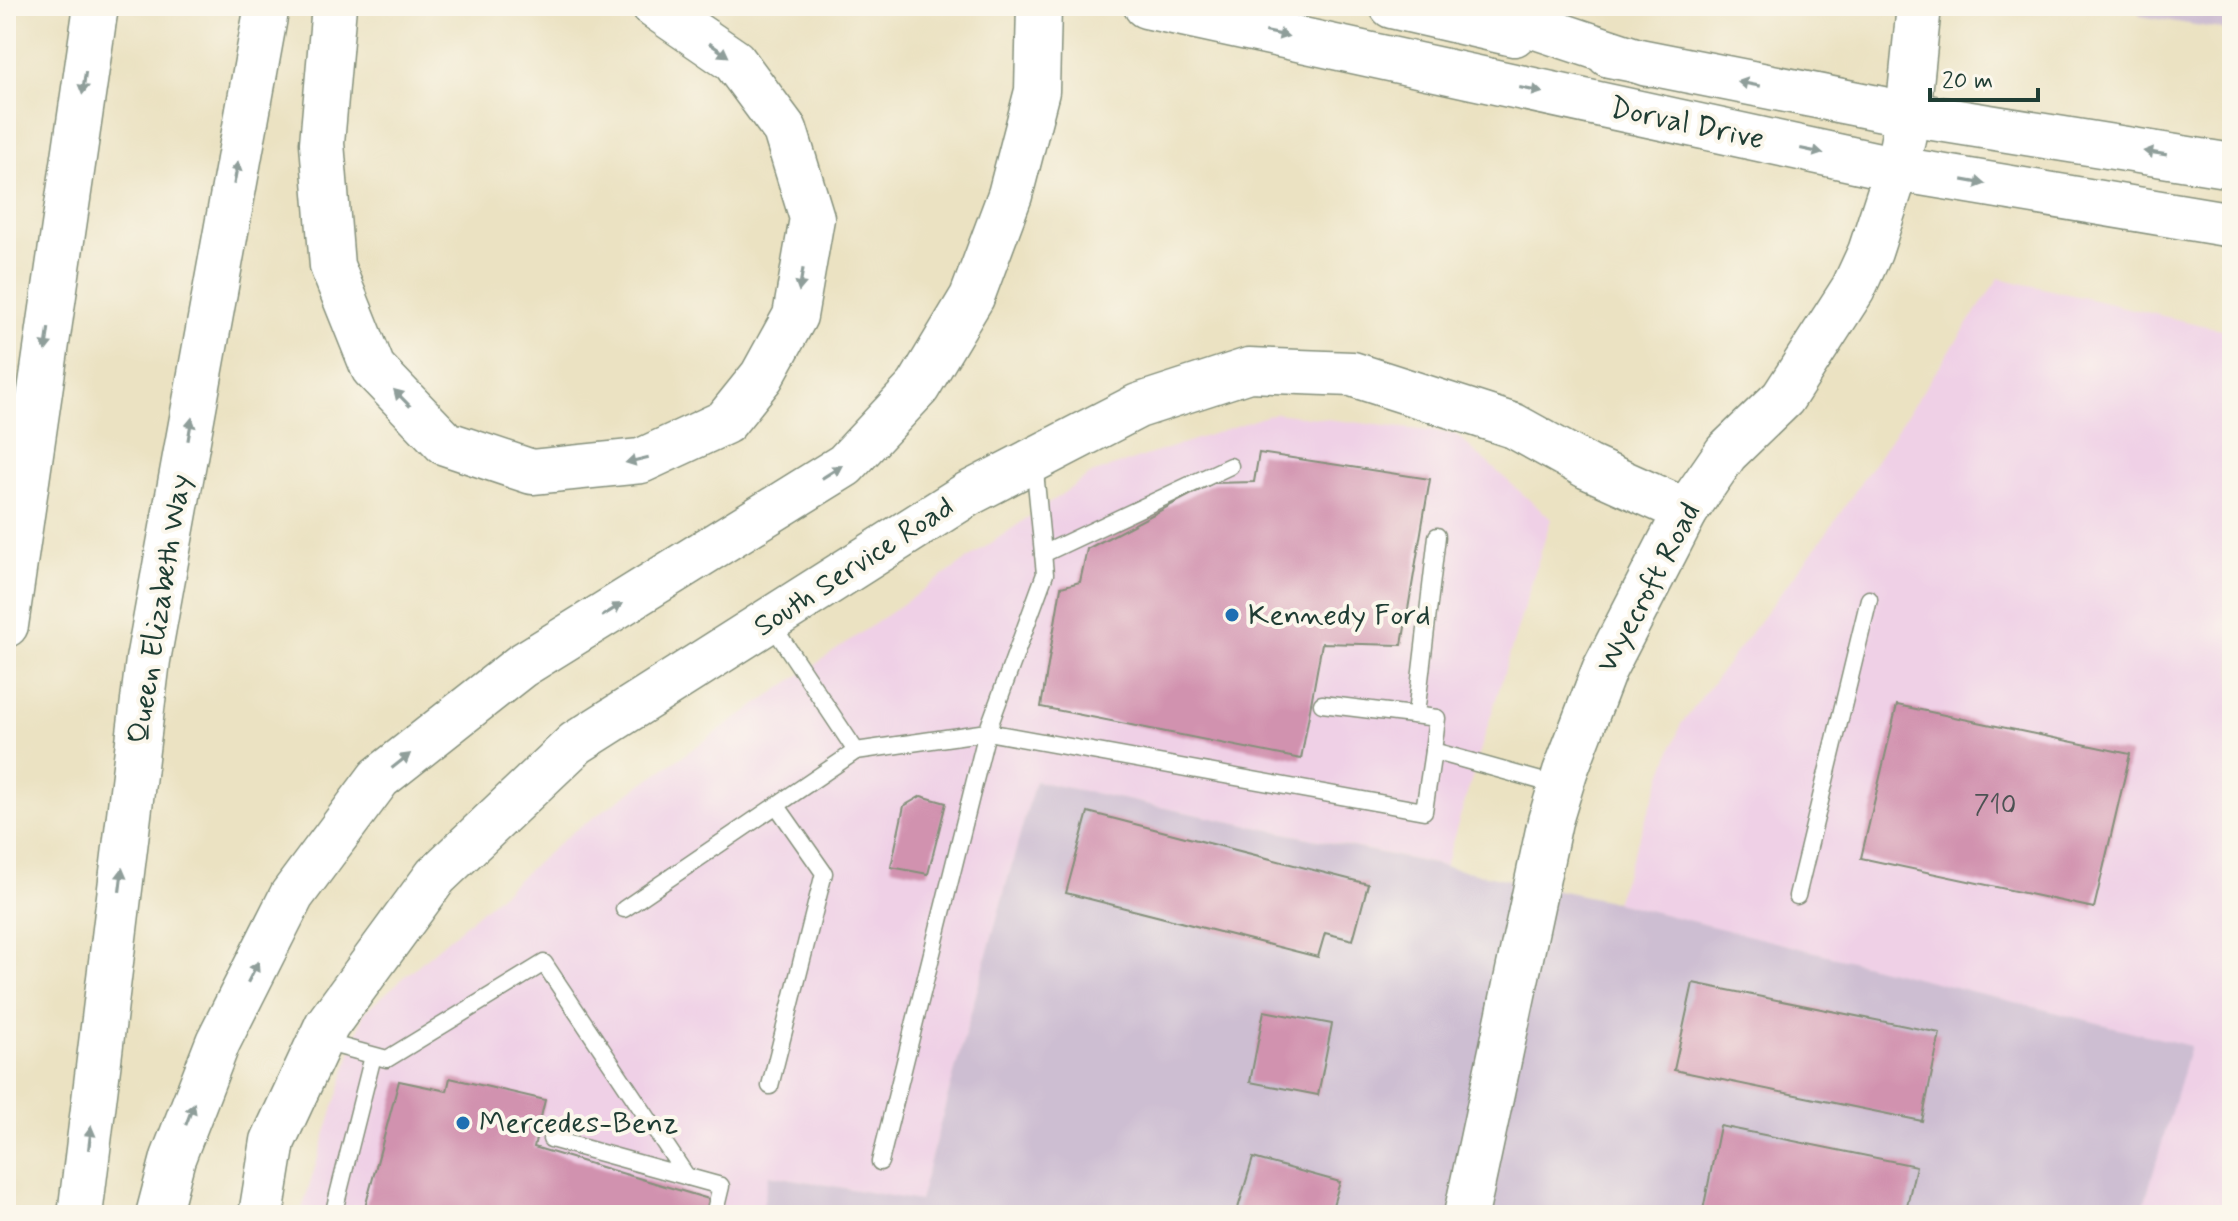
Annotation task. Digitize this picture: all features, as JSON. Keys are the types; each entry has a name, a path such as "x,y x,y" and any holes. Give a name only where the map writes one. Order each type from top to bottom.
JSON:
{"main road":[{"name":"Queen Elizabeth Way","path":"80,1215 148,660 267,6"},
{"path":"334,6 322,143 332,266 373,368 445,443 532,472 641,461 725,422 762,376 795,316 812,218 785,130 734,61 654,6"},
{"path":"158,1215 173,1158 218,1042 285,908 379,778 521,666 845,465 918,387 972,297 1010,195 1037,91 1039,6"},
{"name":"Dorval Drive","path":"1146,6 1897,169 2232,225"},
{"name":"Dorval Drive","path":"1392,6 1647,64 1908,114 2232,166"},
{"path":"1473,6 1647,64"},
{"name":"Wyecroft Road","path":"1466,1215 1550,821 1604,670 1686,511 1726,453 1783,398 1853,289 1870,252 1897,169 1908,114 1919,6"},
{"path":"6,625 94,10"},
{"name":"South Service Road","path":"261,1215 273,1141 327,1025 436,876 576,743 968,494 1138,406 1249,370 1352,374 1514,426 1588,467 1686,511"}],"lane":[{"path":"880,1162 987,732 1045,574 1034,460"},
{"path":"1043,554 1230,466"},
{"path":"1416,714 1437,536"},
{"path":"1797,896 1869,599"},
{"path":"770,621 856,751"},
{"path":"624,909 856,751 987,732 1424,811 1437,718 1322,704"},
{"path":"1433,751 1561,786"},
{"path":"770,1086 824,873 777,806"},
{"path":"319,1041 387,1059 544,963 687,1177"},
{"path":"333,1215 373,1056"},
{"path":"551,1139 721,1186 714,1215"}],"shaded area":[{"path":"2136,6 2232,6 2232,31 2140,16"},
{"path":"1999,278 2232,332 2232,1215 2141,1215 2189,1046 1615,902 1681,724 1828,531"},
{"path":"1275,413 1455,434 1551,519 1445,866 1035,781 919,1201 770,1175 761,1215 300,1215 364,1012 571,833 1091,474"},
{"path":"1035,781 1615,902 2190,1046 2141,1215 761,1215 769,1175 919,1201"}],"building":[{"name":"Kennedy Ford","path":"1259,453 1430,479 1402,645 1322,643 1301,759 1041,707 1061,587 1080,582 1087,549 1213,483 1254,482"},
{"path":"1897,705 2130,754 2094,908 1861,858"},
{"path":"921,796 946,803 928,874 891,867 904,806"},
{"path":"1088,812 1368,884 1353,940 1325,933 1318,957 1066,893"},
{"path":"1693,983 1940,1033 1922,1121 1674,1070"},
{"path":"1264,1011 1332,1024 1318,1095 1250,1082"},
{"name":"Mercedes-Benz","path":"450,1078 545,1100 534,1147 712,1200 708,1215 363,1215 399,1081 447,1091"},
{"path":"1720,1126 1916,1166 1905,1215 1702,1215"},
{"path":"1253,1158 1340,1182 1330,1215 1236,1215"}],"place":[{"name":"Kennedy Ford","path":"1232,615"},
{"name":"Mercedes-Benz","path":"463,1123"}]}
